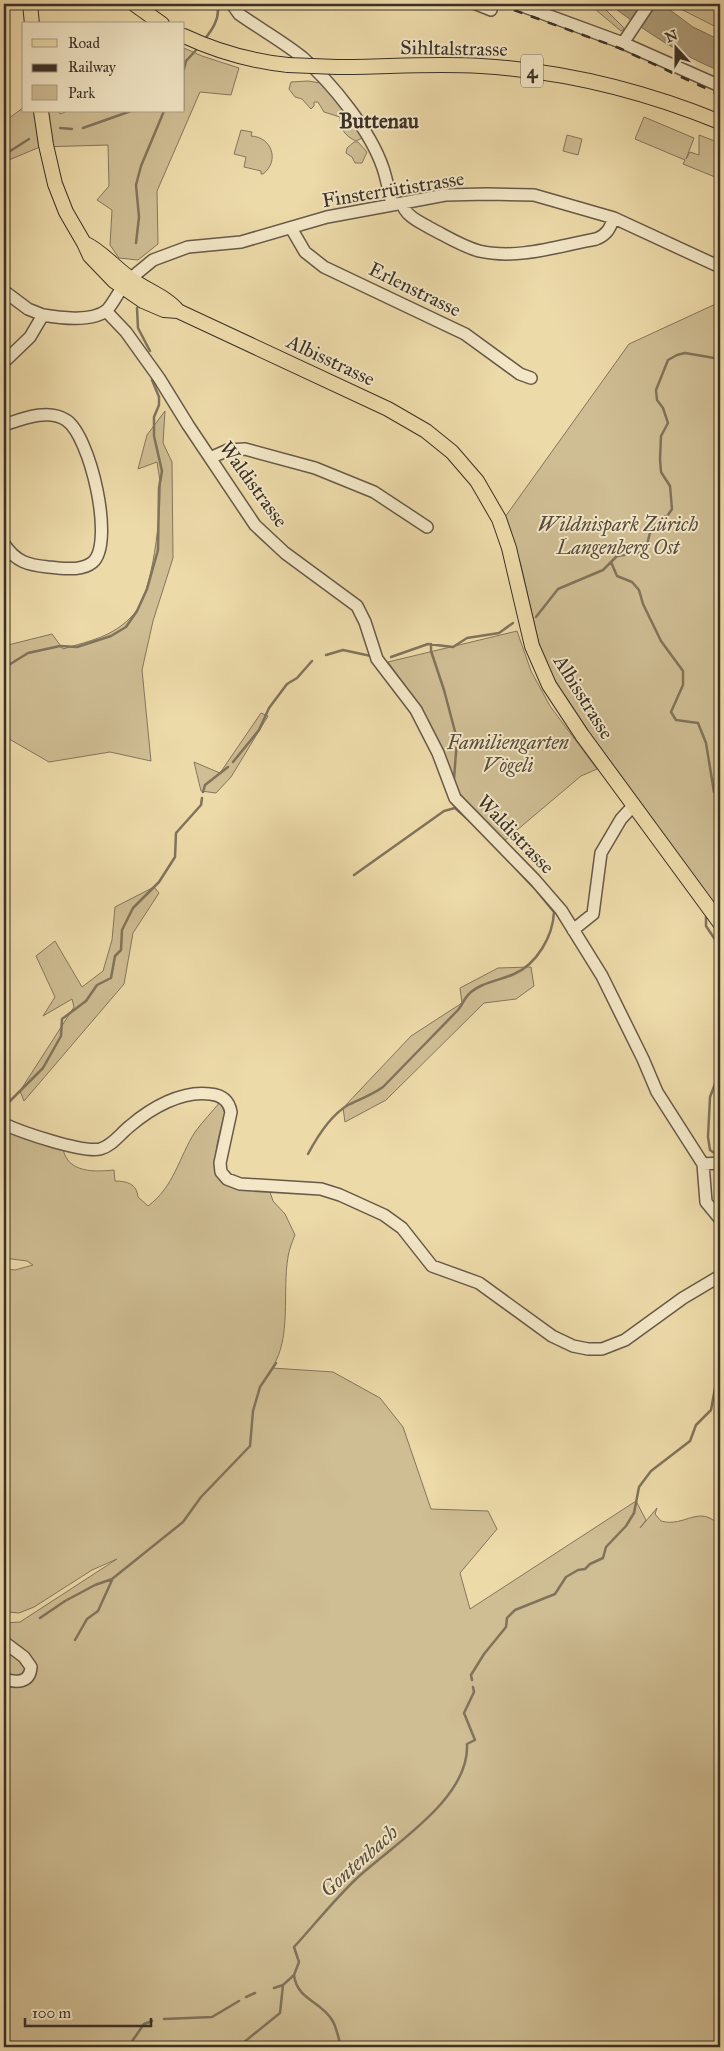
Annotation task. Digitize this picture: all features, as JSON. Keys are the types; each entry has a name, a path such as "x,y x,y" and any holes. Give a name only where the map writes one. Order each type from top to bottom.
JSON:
{"main road":[{"path":"30,4 32,22"},
{"path":"134,4 159,22"},
{"name":"Sihltalstrasse","path":"185,36 235,56 288,65 338,67 464,66 534,72 615,87 668,103 720,122"},
{"name":"Albisstrasse","path":"41,112 55,184 70,220 90,256 106,274 126,283 143,301 157,307 178,311 388,409 426,431 452,452 477,481 499,519 509,548 532,646 549,685 568,716 720,923"}],"street":[{"path":"232,4 239,14 306,61 341,99 357,120 375,150 397,204 414,218 453,240 478,251 511,254 531,252 596,239 608,231 614,218"},
{"path":"476,4 491,10"},
{"path":"517,4 626,39 720,86"},
{"path":"626,39 649,4"},
{"name":"Finsterrütistrasse","path":"106,311 126,283 153,260 178,249 198,245 241,242 327,217 445,195 534,195 614,218 720,268"},
{"name":"Erlenstrasse","path":"290,228 305,252 324,267 464,334 520,374 531,378"},
{"path":"4,291 28,309 44,315 69,319 97,315 106,311"},
{"name":"Waldistrasse","path":"106,311 126,332 160,378 241,506 260,530 285,552 357,606 365,622 377,660 416,710 438,753 455,798 535,880 561,910 611,991 656,1092 703,1164 706,1202 720,1219"},
{"path":"4,362 30,337 44,315"},
{"path":"4,425 42,415 59,417 70,423 79,435 88,458 100,513 102,533 97,556 90,564 80,568 30,566 16,559 4,544"},
{"path":"210,458 228,450 245,449 315,468 374,492 427,527"},
{"path":"573,930 593,914 601,853 620,818 634,805"},
{"path":"4,1124 67,1144 96,1150 108,1146 138,1120 169,1102 193,1094 206,1093 219,1096 229,1104 231,1112 220,1163 222,1172 230,1181 240,1184 322,1189 340,1194 384,1215 402,1228 432,1266 473,1280 552,1336 581,1348 602,1349 625,1340 683,1298 720,1276"},
{"path":"703,1164 720,1163"},
{"path":"4,1642 27,1660 31,1670 27,1678 21,1681 4,1679"}],"green space":[{"path":"589,4 600,4 624,29 621,31"},
{"path":"671,4 720,4 720,29"},
{"path":"185,48 239,68 231,95 200,92 157,191 158,244 138,260 119,258 110,245 112,210 97,200 109,186 108,145 40,147 4,162 4,122 22,108 22,112 59,112 60,114 65,112 185,112"},
{"path":"308,81 321,83 359,126 362,138 356,141 349,137 342,129 340,117 324,112 318,102 314,102 314,106 311,109 302,99 295,97 289,89 291,82"},
{"path":"644,117 694,138 686,159 690,152 699,155 699,135 720,143 720,179 683,164 685,160 635,139"},
{"path":"241,130 252,132 251,136 258,137 269,145 272,157 271,163 263,174 261,174 261,171 244,167 246,157 234,154"},
{"path":"567,135 582,139 578,155 563,151"},
{"path":"354,142 358,142 367,152 362,163 355,163 352,157 346,153 347,148"},
{"name":"Wildnispark Zürich Langenberg Ost","path":"720,302 720,911 589,732 555,681 539,644 521,565 505,517 629,344"},
{"path":"165,411 163,443 172,462 173,558 153,621 142,670 151,761 110,752 49,762 4,736 4,646 52,634 63,649 93,640 110,633 126,622 141,604 151,572 157,533 160,482 157,462 138,469 147,435"},
{"name":"Familiengarten Vögeli","path":"517,631 531,671 550,706 597,769 581,776 504,841 457,794 421,707 388,662"},
{"path":"261,713 268,716 231,777 216,793 201,791 194,762 220,773"},
{"path":"154,887 159,893 133,933 124,984 24,1101 20,1091 74,1007 72,999 43,1016 55,997 36,956 55,941 82,987 103,971 112,940 115,907"},
{"path":"531,967 534,986 516,999 484,1003 386,1100 345,1122 343,1108 411,1036 462,1003 460,988 498,968"},
{"path":"220,1102 226,1109 216,1152 217,1173 222,1181 234,1188 269,1189 273,1201 285,1214 295,1235 286,1270 282,1343 272,1368 333,1372 380,1398 403,1427 431,1509 488,1511 497,1529 460,1573 470,1609 636,1501 646,1520 640,1528 657,1508 655,1514 661,1521 677,1522 705,1516 720,1526 720,2047 4,2047 4,1623 20,1622 117,1559 92,1570 34,1607 19,1613 8,1612 4,1607 4,1269 15,1270 33,1265 27,1261 4,1258 4,1130 63,1149 70,1163 76,1167 90,1171 114,1170 115,1181 131,1184 136,1189 138,1197 148,1206 164,1190 195,1132"}],"shaded area":[{"path":"609,4 662,4 693,27 720,40 720,71 705,65 663,41"}],"waterway":[{"path":"204,40 216,21 218,7"},
{"path":"185,65 186,61 198,48"},
{"path":"83,128 128,112"},
{"path":"136,243 139,217 136,185 141,166 164,112"},
{"path":"60,128 72,129"},
{"path":"4,155 29,139"},
{"path":"137,308 138,328 150,351"},
{"name":"Gontenbach","path":"536,617 558,589 603,570 617,556 645,552 651,529 668,515 672,509 670,486 661,472 660,459 661,436 668,423 663,408 657,400 656,390 668,360 677,355 685,353 720,359"},
{"path":"4,668 28,653 60,646 77,647 111,636 126,627 137,611 147,589 158,550 159,488 162,471 154,436 154,417 159,405 159,397 152,380"},
{"name":"Gontenbach","path":"611,562 617,576 632,582 639,590 643,604 661,641 683,671 683,685 671,712 676,720 698,723 706,743 714,792 720,797"},
{"path":"391,657 428,644 453,647 467,638 499,633 513,623"},
{"path":"431,644 431,651 457,739 454,779"},
{"path":"326,655 343,650 371,656"},
{"path":"233,762 259,730 269,708 287,684 297,678 312,661"},
{"path":"203,792 205,785 228,767"},
{"path":"5,1106 43,1068 61,1036 62,1019 86,1001 97,985 111,978 115,956 121,950 122,930 133,908 159,882 175,857 176,833 201,805 202,798"},
{"path":"354,875 444,811 455,808 470,821"},
{"path":"308,1154 320,1134 336,1114 348,1105 383,1087 458,1010 473,990 522,969 530,963 547,940 554,912 484,835"},
{"name":"Gontenbach","path":"706,916 706,926 720,947"},
{"name":"Gontenbach","path":"720,1071 710,1097 708,1137 710,1150 720,1157"},
{"path":"40,1618 65,1601 95,1585 112,1579 183,1522 201,1497 250,1446 253,1411 260,1387 276,1363"},
{"name":"Gontenbach","path":"472,1680 471,1675 484,1654 506,1627 507,1618 515,1610 555,1594 566,1577 578,1570 585,1569 590,1564 603,1558 606,1547 626,1526 634,1513 639,1487 651,1471 690,1441 696,1425 711,1410 715,1388 720,1376"},
{"path":"75,1640 87,1619 98,1611 112,1580"},
{"name":"Gontenbach","path":"238,2047 280,2013 283,1985 294,1975 299,1962 294,1947 356,1879 426,1819 443,1802 456,1784 465,1764 467,1744 475,1740 464,1713 474,1692 473,1687"},
{"path":"294,1975 296,1983 304,1995 322,2008 332,2020 340,2043 354,2047"},
{"path":"274,1988 283,1985"},
{"path":"246,1997 255,1993"},
{"path":"164,2019 212,2017 239,2001"},
{"path":"128,2047 144,2024 152,2021"}],"railway":[{"path":"497,4 619,48 720,95"}],"district":[{"name":"Buttenau","path":"379,121"}]}
